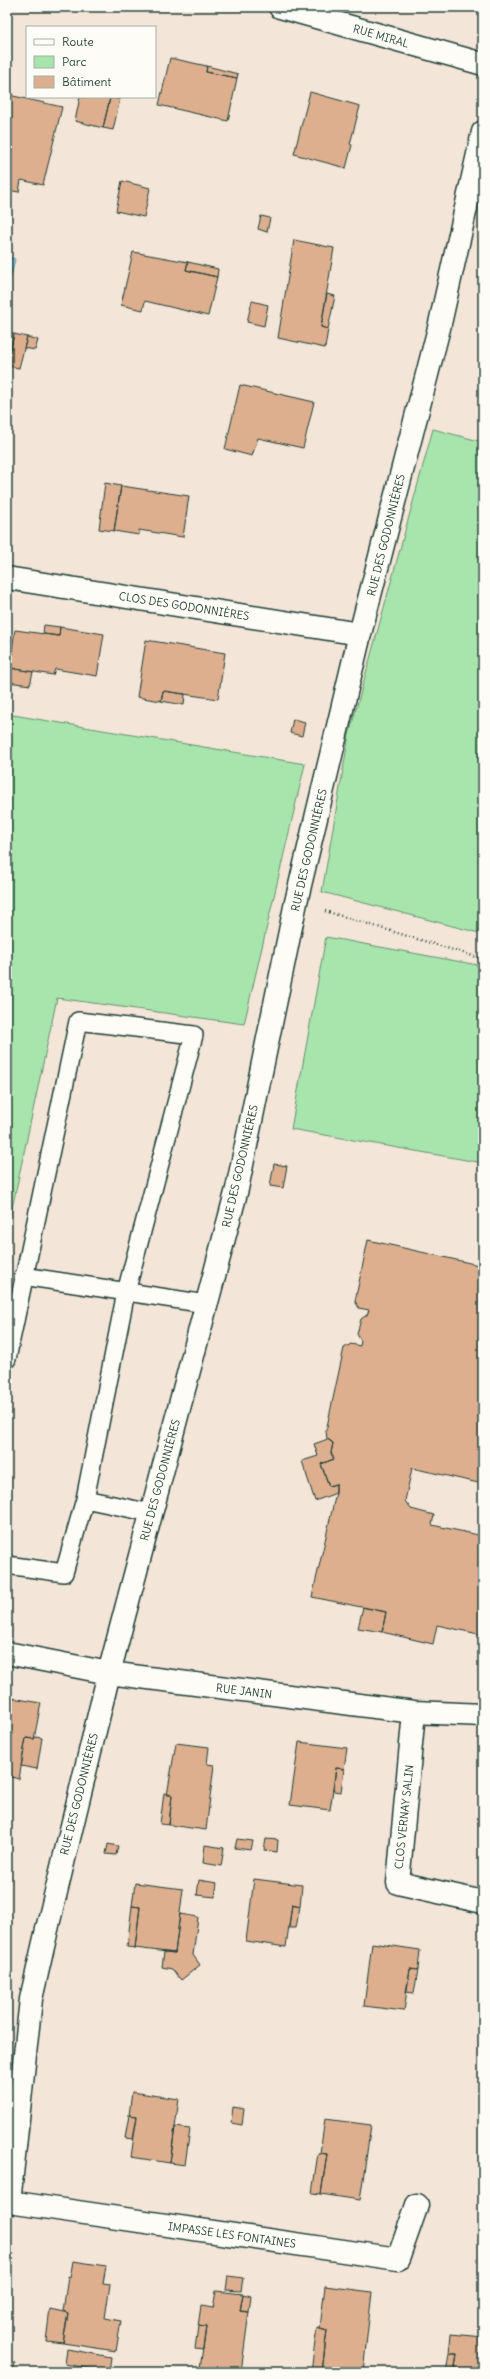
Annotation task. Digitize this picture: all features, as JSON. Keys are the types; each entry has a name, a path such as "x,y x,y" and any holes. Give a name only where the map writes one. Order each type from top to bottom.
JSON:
{"street":[{"name":"RUE MIRAL","path":"280,7 483,64"},
{"name":"RUE DES GODONNIÈRES","path":"9,2202 31,1999 109,1673 237,1189 296,902 360,634 439,328 483,132"},
{"name":"CLOS DES GODONNIÈRES","path":"7,578 360,634"},
{"name":"RUE JANIN","path":"7,1653 109,1673 414,1712 483,1715"},
{"name":"CLOS VERNAY SALIN","path":"414,1712 398,1883 483,1902"},
{"name":"IMPASSE LES FONTAINES","path":"9,2202 398,2259 417,2205"}],"lane":[{"path":"7,1359 23,1276 78,1021 194,1035 126,1292 85,1499 64,1574 7,1565"},
{"path":"23,1276 206,1304"},
{"path":"85,1499 151,1513"}],"path":[{"path":"296,902 483,959"}],"green space":[{"path":"433,429 483,442 483,934 322,892 349,735"},
{"path":"7,714 305,764 244,1024 57,998 7,1232"},
{"path":"326,937 483,966 483,1163 291,1129"}],"water":[{"path":"7,257 15,259 7,294"}],"building":[{"path":"170,58 207,66 206,72 237,78 228,121 159,105"},
{"path":"207,66 238,74 237,78 206,72"},
{"path":"310,92 360,106 350,144 352,145 346,168 294,154"},
{"path":"9,95 62,107 43,185 21,180 19,192 7,190"},
{"path":"80,98 110,98 103,128 75,121"},
{"path":"110,98 120,99 113,130 103,128"},
{"path":"122,181 150,188 144,217 116,211"},
{"path":"261,216 270,218 267,232 258,229"},
{"path":"294,240 334,248 321,327 328,329 325,348 278,338"},
{"path":"133,252 188,262 186,270 217,277 208,316 145,301 143,310 121,305"},
{"path":"188,262 218,269 217,277 186,270"},
{"path":"327,294 335,296 328,329 321,327"},
{"path":"252,301 268,305 264,326 247,322"},
{"path":"7,332 14,334 7,365"},
{"path":"14,334 27,337 19,368 7,366"},
{"path":"27,337 38,340 35,350 24,348"},
{"path":"240,385 314,402 303,448 258,438 252,456 225,449"},
{"path":"105,483 121,486 114,531 99,529"},
{"path":"121,486 189,496 183,537 139,530 139,535 114,531"},
{"path":"44,625 60,627 59,636 43,634"},
{"path":"60,627 104,634 97,676 55,669 53,675 10,668 7,681 7,649 12,650 15,630 59,636"},
{"path":"146,640 225,653 218,699 163,691 161,701 137,697"},
{"path":"10,668 33,672 30,685 8,682"},
{"path":"163,691 185,694 184,705 161,701"},
{"path":"293,719 305,722 302,736 290,733"},
{"path":"274,1164 287,1166 283,1188 270,1186"},
{"path":"368,1240 483,1266 483,1484 412,1468 405,1501 411,1509 434,1515 432,1525 483,1536 483,1635 437,1625 433,1644 382,1632 386,1612 312,1597 336,1493 336,1484 329,1486 321,1464 334,1459 331,1453 333,1443 327,1439 326,1431 344,1348 351,1344 360,1346 361,1341 357,1334 361,1319 367,1315 369,1310 359,1308 355,1301"},
{"path":"328,1439 333,1443 331,1453 334,1459 321,1464 329,1486 336,1484 336,1493 315,1501 302,1461 318,1456 314,1444"},
{"path":"363,1607 386,1612 382,1632 358,1628"},
{"path":"7,1697 41,1703 34,1739 26,1738 19,1779 7,1776"},
{"path":"35,1737 42,1738 37,1769 21,1766 26,1738 34,1739"},
{"path":"299,1742 347,1748 344,1769 336,1768 330,1810 290,1805"},
{"path":"176,1743 209,1747 207,1764 214,1765 206,1830 169,1825 172,1795 167,1795"},
{"path":"336,1768 344,1769 341,1792 333,1791"},
{"path":"164,1793 172,1795 169,1825 160,1824"},
{"path":"237,1839 253,1841 251,1850 235,1848"},
{"path":"266,1839 278,1840 277,1852 264,1850"},
{"path":"108,1844 118,1846 116,1855 106,1854"},
{"path":"205,1845 224,1848 221,1866 203,1863"},
{"path":"254,1879 302,1885 300,1906 292,1904 286,1947 246,1941"},
{"path":"199,1880 217,1883 215,1897 197,1895"},
{"path":"135,1883 183,1889 175,1953 135,1948 140,1907 132,1906"},
{"path":"292,1904 300,1906 296,1928 289,1928"},
{"path":"132,1906 140,1907 135,1948 127,1947"},
{"path":"180,1914 198,1917 193,1955 200,1965 181,1980 172,1969 162,1967 164,1952 175,1953"},
{"path":"372,1943 420,1950 418,1970 410,1969 404,2011 364,2006"},
{"path":"410,1969 418,1970 414,1993 406,1992"},
{"path":"132,2092 179,2099 170,2163 131,2157 137,2116 129,2115"},
{"path":"233,2107 244,2109 242,2125 231,2123"},
{"path":"129,2115 137,2116 133,2139 125,2138"},
{"path":"325,2119 371,2125 360,2200 321,2194 327,2154 320,2153"},
{"path":"175,2127 190,2129 185,2165 170,2163"},
{"path":"318,2153 327,2154 321,2194 312,2193"},
{"path":"73,2261 106,2266 103,2283 110,2284 105,2318 121,2321 116,2351 63,2343 68,2313 63,2311 68,2277 70,2278"},
{"path":"228,2276 243,2278 241,2291 226,2290"},
{"path":"325,2286 372,2292 363,2372 322,2372 327,2330 320,2328"},
{"path":"216,2291 243,2294 240,2311 249,2312 241,2372 200,2368 206,2327 198,2326 201,2306 213,2308"},
{"path":"243,2294 251,2296 249,2312 240,2311"},
{"path":"50,2309 68,2313 63,2343 46,2341"},
{"path":"198,2326 206,2327 203,2350 195,2349"},
{"path":"317,2327 327,2330 322,2372 311,2372"},
{"path":"451,2334 483,2337 483,2372 454,2372 457,2354 449,2354"},
{"path":"67,2349 111,2357 109,2372 65,2364"},
{"path":"449,2354 457,2354 454,2372 446,2372"},
{"path":"7,2362 15,2363 13,2372 7,2372"}]}
